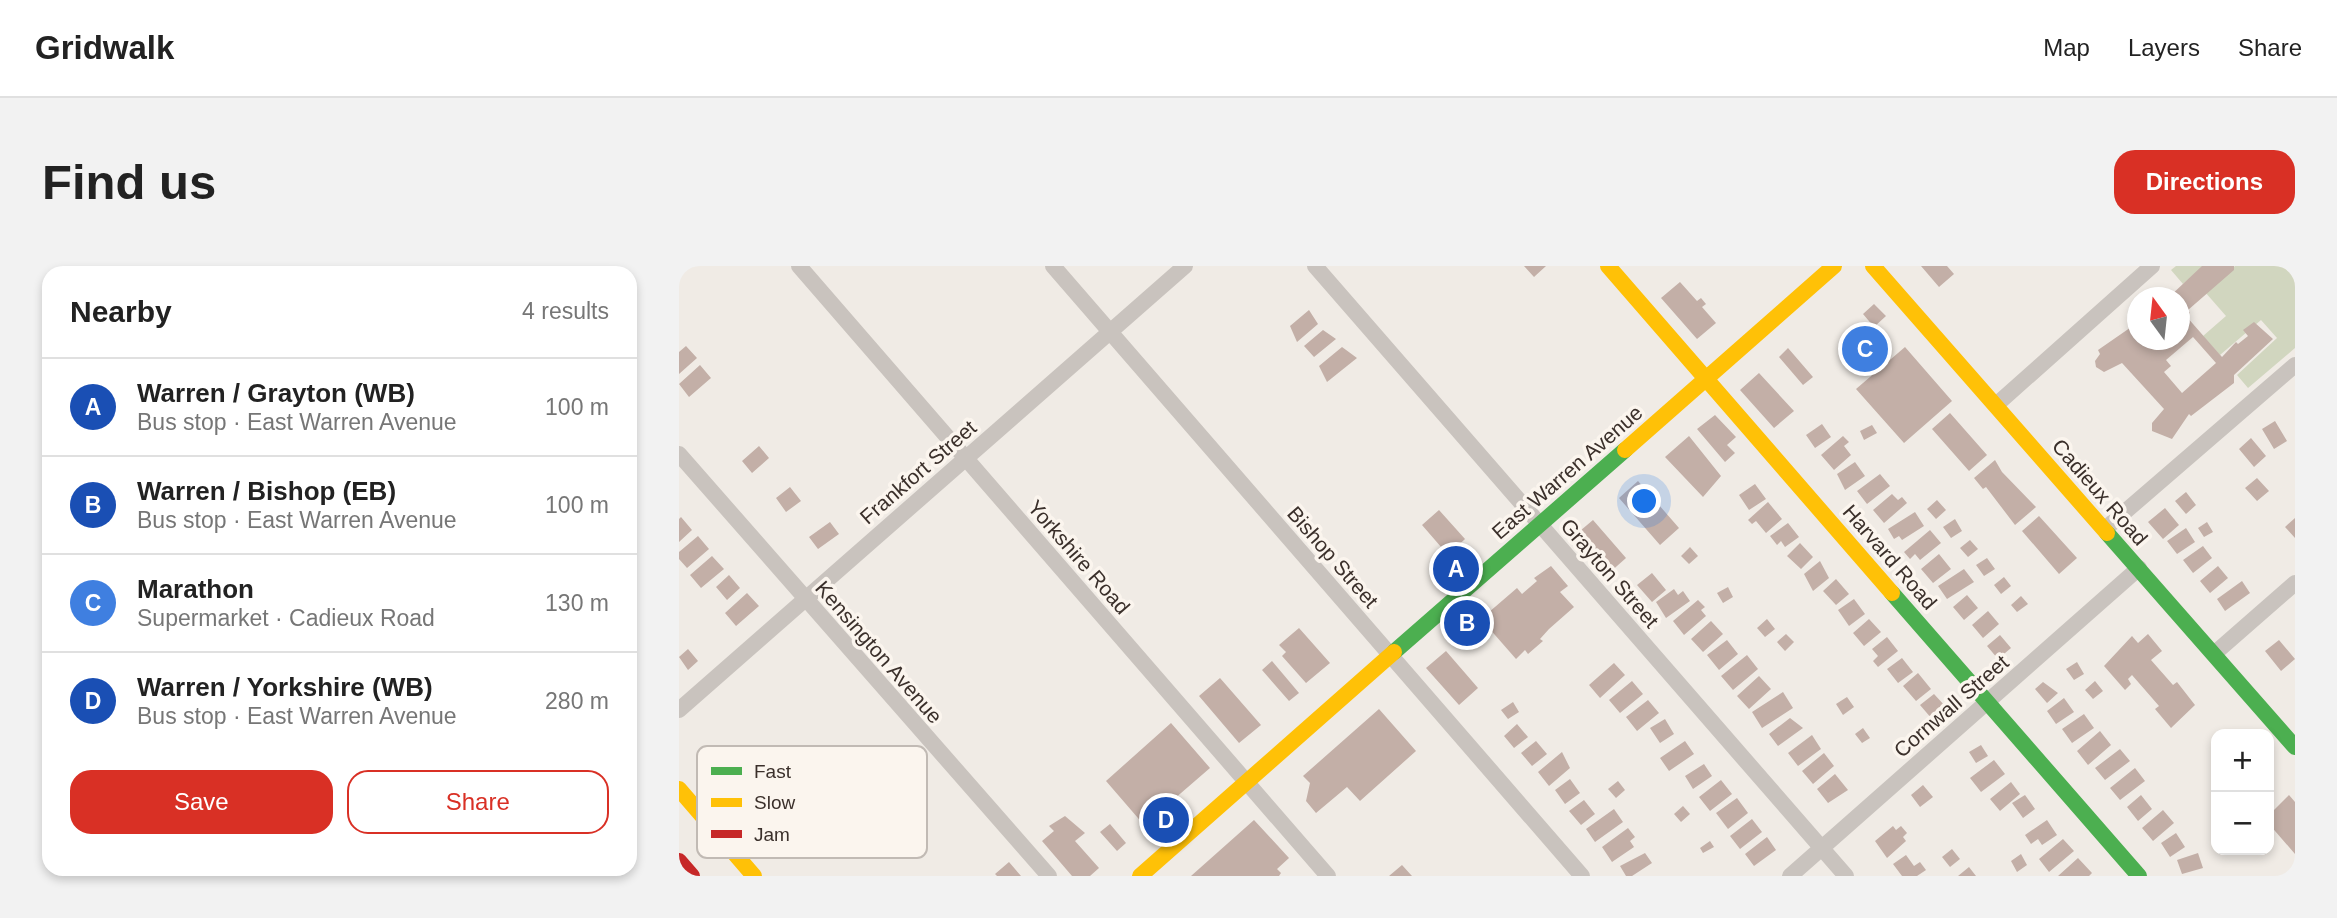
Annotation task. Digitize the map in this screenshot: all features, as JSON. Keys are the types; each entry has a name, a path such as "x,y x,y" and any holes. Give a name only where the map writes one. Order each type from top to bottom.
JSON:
{"street":[{"name":"Yorkshire Road","path":"799,266 1328,876"},
{"name":"Bishop Street","path":"1053,266 1582,876"},
{"name":"Frankfort Street","path":"679,710 1185,266"},
{"name":"Grayton Street","path":"1315,266 1846,876"},
{"name":"Harvard Road","path":"1608,266 2139,876"},
{"name":"East Warren Avenue","path":"1140,876 1834,266"},
{"name":"Cadieux Road","path":"1873,266 2295,747"},
{"path":"1996,405 2152,266"},
{"path":"2105,529 2295,365"},
{"name":"Kensington Avenue","path":"679,454 1049,876"},
{"name":"Cornwall Street","path":"1790,876 2140,568"},
{"path":"2215,653 2295,583"},
{"path":"679,789 697,810"},
{"path":"738,858 754,876"},
{"path":"679,861 692,876"}],"green space":[{"path":"2176,266 2204,266 2183,284 2171,270"},
{"path":"2235,266 2295,266 2295,348 2248,388 2237,375 2277,338 2261,320 2220,355 2203,336 2226,316 2205,292"}],"building":[{"path":"1524,266 1546,266 1534,277"},
{"path":"1921,266 1947,266 1954,274 1939,287"},
{"path":"2202,266 2234,266 2234,270 2190,308 2190,287 2180,287"},
{"path":"1680,282 1697,301 1701,298 1706,304 1702,307 1716,323 1697,339 1661,298"},
{"path":"1874,304 1886,316 1874,327 1863,314"},
{"path":"1309,310 1318,324 1297,342 1290,326"},
{"path":"2190,321 2222,357 2236,342 2238,344 2248,336 2243,330 2254,322 2273,339 2234,375 2234,383 2191,416 2189,414 2172,439 2152,431 2152,423 2164,409 2122,363 2104,372 2096,367 2095,361 2100,354 2098,350 2127,330 2127,350 2178,350 2166,360 2171,366 2164,372 2182,393 2216,363 2193,337 2190,340"},
{"path":"1323,330 1336,339 1314,357 1304,346"},
{"path":"1871,333 1883,346 1857,368 1846,355"},
{"path":"686,346 697,358 679,374 679,352"},
{"path":"1342,347 1357,358 1327,382 1319,366"},
{"path":"1905,347 1952,401 1904,443 1856,389"},
{"path":"1788,348 1813,377 1803,385 1779,357"},
{"path":"700,365 711,378 689,397 679,384"},
{"path":"1759,373 1794,411 1774,428 1740,390"},
{"path":"1950,413 1987,455 1969,471 1932,429"},
{"path":"1715,415 1736,437 1727,445 1735,453 1725,462 1697,429"},
{"path":"2275,421 2287,441 2274,449 2262,429"},
{"path":"1822,424 1831,437 1815,448 1806,435"},
{"path":"1872,425 1877,433 1864,440 1860,431"},
{"path":"1689,436 1721,476 1703,497 1665,457"},
{"path":"1843,436 1849,442 1844,446 1851,455 1834,470 1821,455"},
{"path":"2251,438 2266,456 2254,467 2239,449"},
{"path":"759,446 769,458 752,473 742,461"},
{"path":"1995,460 2002,472 2036,507 2015,525 1986,487 1983,489 1974,478"},
{"path":"1855,462 1865,476 1845,490 1837,474"},
{"path":"1880,474 1890,486 1867,504 1857,491"},
{"path":"2257,478 2269,491 2257,501 2245,488"},
{"path":"1638,481 1679,528 1660,545 1619,498"},
{"path":"1755,484 1766,499 1749,510 1739,495"},
{"path":"790,487 801,501 786,512 776,498"},
{"path":"2186,492 2196,505 2186,514 2175,501"},
{"path":"1892,494 1898,500 1902,497 1907,503 1884,523 1873,510"},
{"path":"1937,500 1946,510 1936,519 1927,509"},
{"path":"1768,502 1782,519 1766,533 1756,521 1752,524 1748,520"},
{"path":"2165,508 2179,525 2163,539 2148,522"},
{"path":"1439,510 1465,539 1448,555 1422,525"},
{"path":"1915,512 1924,526 1902,540 1899,536 1894,539 1888,529"},
{"path":"2039,516 2077,558 2059,574 2022,531"},
{"path":"681,517 692,530 679,542 679,519"},
{"path":"2295,518 2295,538 2285,527"},
{"path":"1955,519 1962,531 1951,538 1943,527"},
{"path":"1593,520 1626,558 1608,574 1574,536"},
{"path":"830,522 839,534 818,549 809,537"},
{"path":"2207,522 2213,532 2204,537 2198,528"},
{"path":"1788,523 1799,537 1785,547 1781,541 1777,545 1770,536"},
{"path":"2186,528 2195,542 2177,554 2167,541"},
{"path":"1930,530 1941,543 1920,560 1915,554 1910,559 1904,552"},
{"path":"698,536 709,549 687,568 679,559 679,552"},
{"path":"1970,540 1978,549 1968,557 1960,548"},
{"path":"1800,543 1813,557 1801,569 1787,556"},
{"path":"2203,546 2212,558 2193,573 2183,560"},
{"path":"1690,547 1698,556 1689,564 1681,556"},
{"path":"1939,554 1951,569 1933,583 1921,569"},
{"path":"712,556 724,569 701,588 690,575"},
{"path":"1987,558 1995,569 1984,576 1976,565"},
{"path":"1820,561 1829,578 1813,591 1804,574"},
{"path":"1551,566 1568,586 1560,592 1574,607 1549,629 1540,639 1543,641 1528,654 1525,650 1516,659 1481,619 1517,588 1522,594 1537,581 1534,578"},
{"path":"2218,566 2228,578 2210,593 2200,581"},
{"path":"1964,569 1974,582 1947,599 1938,586"},
{"path":"1652,573 1666,590 1652,602 1637,585"},
{"path":"729,575 740,588 727,600 716,587"},
{"path":"2004,577 2011,586 2001,594 1994,585"},
{"path":"1836,579 1849,594 1836,605 1823,591"},
{"path":"2242,581 2250,593 2225,611 2217,599"},
{"path":"1728,587 1733,597 1723,603 1717,593"},
{"path":"1674,589 1678,595 1683,591 1690,601 1666,618 1656,602"},
{"path":"747,593 759,606 736,626 725,613"},
{"path":"1967,595 1978,608 1964,620 1953,607"},
{"path":"2021,596 2028,604 2017,612 2011,605"},
{"path":"1854,599 1865,614 1849,626 1838,610"},
{"path":"1698,600 1705,607 1701,610 1706,616 1684,635 1673,621"},
{"path":"1988,611 1999,624 1983,638 1972,625"},
{"path":"1767,619 1775,629 1765,637 1757,628"},
{"path":"1869,619 1881,632 1864,646 1853,633"},
{"path":"1711,621 1723,634 1703,652 1691,639"},
{"path":"1299,628 1330,663 1306,683 1282,656 1286,652 1279,645"},
{"path":"1786,634 1794,642 1785,651 1777,642"},
{"path":"2148,634 2162,651 2151,660 2173,685 2177,682 2195,705 2171,728 2155,709 2159,706 2132,675 2128,679 2131,684 2125,690 2104,666 2132,636 2138,643"},
{"path":"2000,635 2011,648 1998,659 1987,646"},
{"path":"1887,637 1898,651 1878,667 1873,661 1878,656 1872,649"},
{"path":"1727,640 1738,654 1719,670 1707,655"},
{"path":"2279,640 2295,659 2281,671 2265,651"},
{"path":"688,649 698,661 688,670 679,657"},
{"path":"1446,651 1478,688 1459,705 1426,668"},
{"path":"1747,655 1758,669 1733,690 1721,676"},
{"path":"1902,658 1913,672 1898,683 1887,669"},
{"path":"1272,661 1299,693 1289,701 1262,670"},
{"path":"2077,662 2084,674 2074,680 2066,669"},
{"path":"1614,663 1625,675 1600,698 1589,685"},
{"path":"1918,673 1931,689 1916,701 1903,686"},
{"path":"1759,676 1771,689 1749,709 1737,696"},
{"path":"1220,678 1261,725 1239,743 1199,696"},
{"path":"1632,681 1643,694 1620,713 1609,700"},
{"path":"2095,681 2103,691 2093,699 2085,690"},
{"path":"2043,682 2058,693 2047,703 2035,689"},
{"path":"1783,692 1793,708 1762,728 1752,712"},
{"path":"1934,694 1946,707 1932,719 1920,705"},
{"path":"1847,697 1854,707 1843,715 1836,704"},
{"path":"2064,698 2074,712 2056,724 2047,711"},
{"path":"1648,700 1659,713 1637,731 1626,717"},
{"path":"1513,702 1519,712 1508,719 1501,710"},
{"path":"1379,709 1416,751 1360,801 1347,787 1316,813 1306,801 1310,783 1303,776"},
{"path":"2084,714 2094,728 2072,743 2062,729"},
{"path":"1790,718 1803,728 1778,746 1769,734"},
{"path":"1665,719 1674,734 1660,743 1650,728"},
{"path":"1171,723 1210,768 1144,825 1106,781"},
{"path":"1517,724 1528,737 1514,748 1504,736"},
{"path":"1863,728 1870,738 1862,743 1855,734"},
{"path":"2100,731 2111,745 2088,765 2077,751"},
{"path":"1812,735 1821,749 1798,766 1788,753"},
{"path":"1536,741 1547,754 1532,766 1521,753"},
{"path":"1685,741 1694,754 1669,771 1660,758"},
{"path":"1981,745 1988,756 1976,763 1969,752"},
{"path":"2120,749 2130,761 2105,780 2095,768"},
{"path":"1562,752 1570,768 1549,786 1538,772"},
{"path":"1824,753 1834,766 1813,784 1802,771"},
{"path":"1994,760 2005,774 1981,792 1970,778"},
{"path":"1704,764 1712,776 1693,789 1685,776"},
{"path":"2135,768 2145,781 2120,800 2110,788"},
{"path":"1835,774 1848,790 1828,803 1817,789"},
{"path":"1570,779 1580,793 1565,804 1555,790"},
{"path":"1721,780 1732,794 1710,811 1699,797"},
{"path":"1618,781 1625,790 1616,798 1608,789"},
{"path":"2011,782 2020,794 2000,811 1990,799"},
{"path":"1923,785 1933,797 1920,807 1911,795"},
{"path":"2025,795 2035,809 2023,818 2012,803"},
{"path":"2141,795 2152,809 2138,821 2127,807"},
{"path":"2289,795 2295,802 2295,854 2274,830 2274,810"},
{"path":"1737,798 1748,813 1728,829 1716,813"},
{"path":"1584,800 1595,814 1581,825 1569,811"},
{"path":"1683,806 1690,814 1681,822 1674,814"},
{"path":"1614,809 1623,822 1595,842 1586,829"},
{"path":"2163,810 2174,823 2153,841 2142,828"},
{"path":"1065,816 1085,833 1075,841 1099,868 1090,876 1072,876 1042,841 1054,831 1049,826"},
{"path":"1752,819 1762,832 1740,849 1730,836"},
{"path":"1254,820 1289,858 1277,869 1281,873 1279,876 1191,876"},
{"path":"2047,820 2057,835 2042,845 2038,839 2031,844 2025,835"},
{"path":"1110,824 1126,843 1117,851 1100,832"},
{"path":"1893,826 1896,830 1901,826 1907,833 1903,837 1906,841 1887,858 1875,841"},
{"path":"1628,828 1635,837 1630,841 1634,847 1612,862 1602,847"},
{"path":"2176,833 2185,847 2170,857 2161,843"},
{"path":"1767,837 1776,850 1754,866 1745,854"},
{"path":"2063,839 2074,851 2049,872 2039,859"},
{"path":"1710,841 1714,847 1703,853 1700,848"},
{"path":"1952,849 1960,859 1950,867 1942,857"},
{"path":"1645,853 1652,863 1632,876 1626,876 1620,866"},
{"path":"2198,853 2203,868 2182,874 2177,860"},
{"path":"2021,854 2027,865 2017,872 2011,861"},
{"path":"1906,855 1914,866 1920,862 1926,870 1917,876 1902,876 1893,864"},
{"path":"2078,858 2092,873 2089,876 2058,876"},
{"path":"1009,862 1021,876 995,874"},
{"path":"1402,865 1412,876 1389,876"},
{"path":"1969,867 1976,876 1958,876"}],"traffic: fast":[{"path":"1394,652 1625,450"},
{"path":"2107,533 2295,747"},
{"path":"1892,593 2139,876"}],"traffic: slow":[{"path":"1608,266 1892,593"},
{"path":"1625,450 1834,266"},
{"path":"1873,266 2107,533"},
{"path":"1140,876 1394,652"},
{"path":"679,789 697,810"},
{"path":"738,858 754,876"}],"traffic: jam":[{"path":"679,861 692,876"}],"place":[{"name":"Marathon","path":"1865,349"},
{"name":"Warren / Grayton (WB)","path":"1456,569"},
{"name":"Warren / Bishop (EB)","path":"1467,623"},
{"name":"Warren / Yorkshire (WB)","path":"1166,820"}]}
